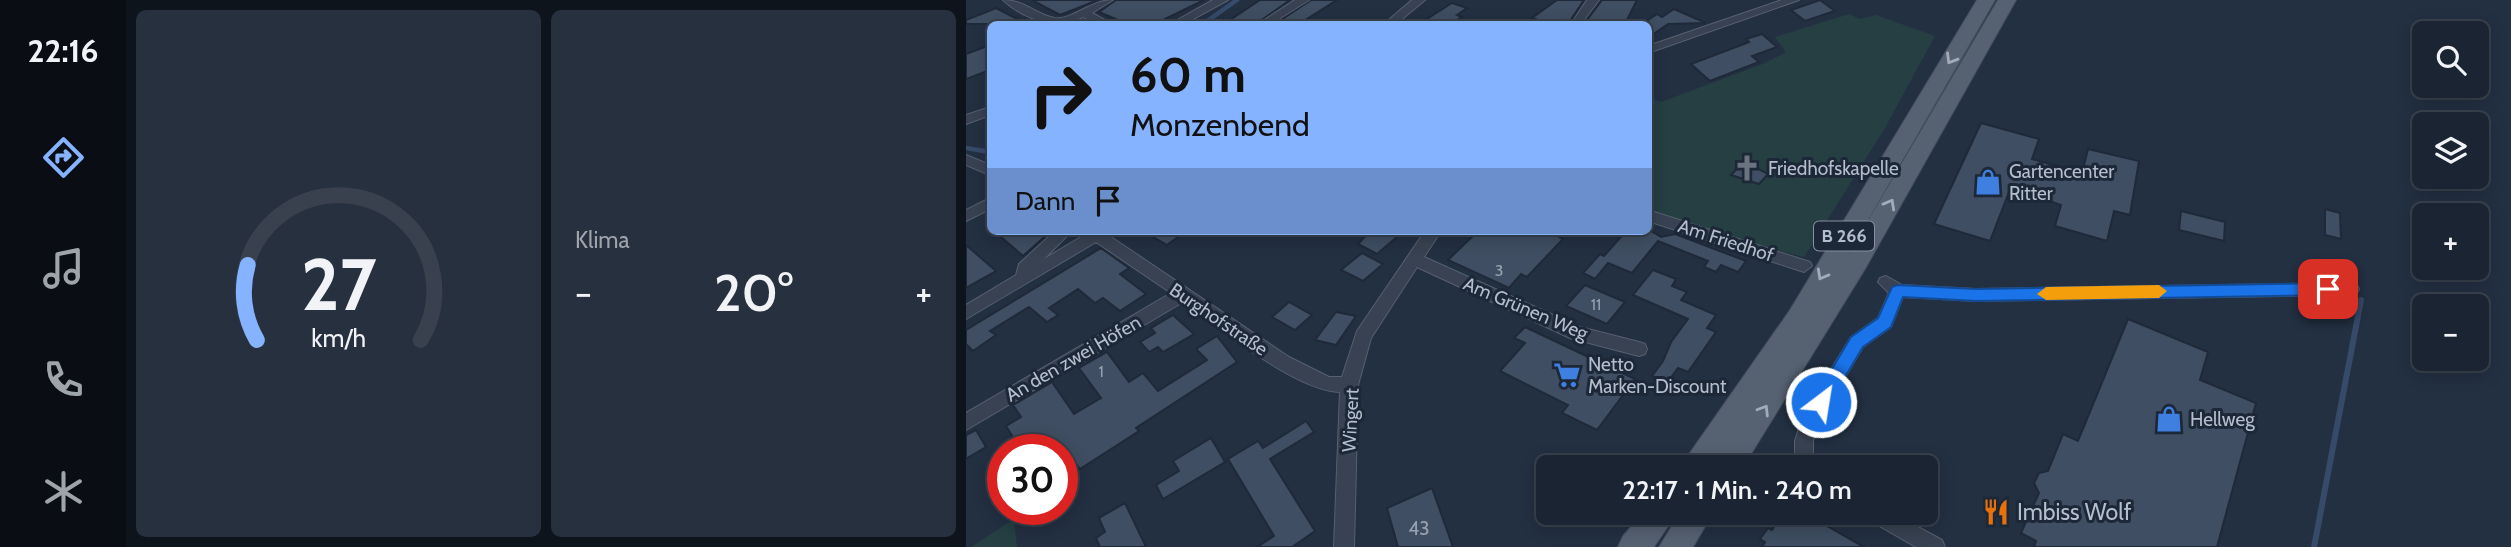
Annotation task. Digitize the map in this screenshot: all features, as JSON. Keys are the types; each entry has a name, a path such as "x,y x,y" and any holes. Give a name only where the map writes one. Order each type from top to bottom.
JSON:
{"main road":[{"name":"B 266","path":"1703,455 1798,317 1986,0"},
{"name":"B 266","path":"1735,455 1856,263 2007,0"},
{"path":"1634,547 1652,525"},
{"path":"1675,547 1690,525"}],"street":[{"path":"1009,0 1051,21"},
{"path":"1064,21 1107,0"},
{"path":"1182,21 1222,0"},
{"path":"1269,21 1303,0"},
{"path":"1393,21 1419,0"},
{"path":"1578,21 1593,0"},
{"path":"1652,49 1793,0"},
{"path":"1083,13 1099,21"},
{"path":"966,120 987,112"},
{"path":"966,160 987,169"},
{"path":"966,216 987,204"},
{"name":"Am Friedhof","path":"1652,216 1804,266"},
{"path":"1023,279 1025,268 1060,235"},
{"path":"966,313 1097,235"},
{"name":"Burghofstraße","path":"1103,235 1181,295 1283,362 1327,384 1349,385"},
{"name":"Wingert","path":"1344,547 1349,385 1363,336 1431,235"},
{"name":"Am Grünen Weg","path":"1415,260 1576,332 1639,349"},
{"path":"1805,455 1809,422 1857,342 1885,322 1892,287 1976,295 2351,289"},
{"name":"An den zwei Höfen","path":"966,422 1181,295"},
{"path":"1896,525 1935,547"}],"green space":[{"path":"1849,14 1860,19 1876,15 1935,36 1885,128 1804,257 1685,226 1652,211 1652,99 1661,102 1765,63 1786,52 1775,37"},
{"path":"1005,525 1015,525 1017,547 971,547"}],"building":[{"path":"1032,0 1098,0 1060,15"},
{"path":"1116,0 1204,0 1161,21 1120,21 1099,12"},
{"path":"1260,0 1290,0 1260,21 1228,21"},
{"path":"1311,0 1337,0 1304,21 1280,21"},
{"path":"1557,0 1584,0 1570,21 1541,21 1532,18"},
{"path":"1602,0 1637,0 1626,21 1586,21"},
{"path":"1820,0 1835,11 1805,21 1791,10"},
{"path":"1452,3 1467,8 1457,15 1462,17 1455,21 1424,21"},
{"path":"996,8 1021,21 966,24 966,20"},
{"path":"1674,9 1706,23 1668,24 1652,35 1652,21 1648,20 1657,14 1662,17"},
{"path":"1762,34 1777,47 1752,56 1759,62 1710,81 1691,64 1749,42 1746,39"},
{"path":"987,46 987,71 966,79 966,54"},
{"path":"1981,123 2039,139 2032,159 2082,173 2088,149 2139,161 2130,215 2114,211 2107,241 2055,226 2061,205 2011,187 1990,241 1934,224"},
{"name":"Friedhofskapelle","path":"1744,161 1768,174 1759,184 1731,175"},
{"path":"2325,209 2340,213 2341,239 2325,235"},
{"path":"2181,211 2225,222 2224,241 2179,230"},
{"path":"1652,232 1661,237 1675,234 1746,261 1738,272 1721,265 1716,272 1704,267 1708,261 1658,241 1632,273 1608,263 1595,279 1583,273 1600,254 1604,256 1622,235 1652,235"},
{"path":"999,235 1047,235 1023,256"},
{"path":"1150,235 1181,235 1167,245"},
{"path":"1366,235 1399,235 1377,254 1358,244"},
{"path":"1474,235 1561,235 1559,237 1563,239 1527,277 1521,274 1509,288 1448,260"},
{"path":"966,245 996,271 966,288"},
{"path":"1101,248 1129,268 1120,274 1146,294 1120,311 1103,298 1095,303 1078,289 1049,308 1058,315 1047,322 1029,307 990,331 996,335 973,351 966,344 966,330"},
{"path":"1362,253 1383,264 1363,281 1341,270"},
{"path":"1653,270 1676,279 1672,286 1687,292 1681,300 1716,315 1707,328 1716,332 1688,372 1678,368 1667,383 1652,376 1688,319 1633,295"},
{"path":"1585,285 1625,302 1607,324 1566,306"},
{"path":"1289,302 1312,315 1295,330 1272,317"},
{"path":"1336,312 1356,316 1336,345 1315,340"},
{"path":"1173,315 1194,334 1163,352 1158,347 1149,352 1140,342 1155,333 1151,328"},
{"name":"Hellweg","path":"2128,319 2208,352 2200,380 2256,403 2217,547 2034,547 2036,541 2021,533 2039,493 2034,483 2039,473 2048,471 2063,434 2078,441"},
{"name":"Netto Marken-Discount","path":"1525,327 1635,379 1597,430 1562,413 1568,405 1500,371 1525,343 1514,338"},
{"path":"1217,336 1237,362 1136,428 1139,431 1080,469 1078,434 1011,434 1006,426 1021,417 1013,405 1052,382 1074,414 1101,398 1079,368 1107,352 1129,382 1143,373 1158,391 1207,360 1196,349"},
{"path":"1306,421 1314,432 1270,459 1315,531 1292,547 1257,547 1274,536 1228,459 1258,441 1263,448"},
{"path":"976,430 986,447 966,459 966,435"},
{"path":"1211,438 1225,462 1163,499 1156,485 1179,471 1173,461"},
{"path":"1432,488 1453,547 1398,547 1387,508"},
{"path":"1125,503 1146,547 1100,547 1096,538 1105,532 1099,518"},
{"path":"1775,525 1825,525 1864,547 1762,547 1765,542 1760,539 1768,528 1772,530"}],"waterway":[{"path":"1207,21 1237,0"},
{"path":"966,148 987,152"},
{"path":"2314,547 2361,300"}],"slow traffic":[{"path":"2046,294 2159,291"}],"place":[{"name":"Friedhofskapelle","path":"1747,168"},
{"name":"Gartencenter Ritter","path":"1988,182"},
{"name":"Netto Marken-Discount","path":"1567,375"},
{"name":"Hellweg","path":"2169,419"},
{"name":"Imbiss Wolf","path":"1996,512"}],"route":[{"path":"1821,402 1857,342 1885,322 1898,291 1976,295 2328,289"}]}
